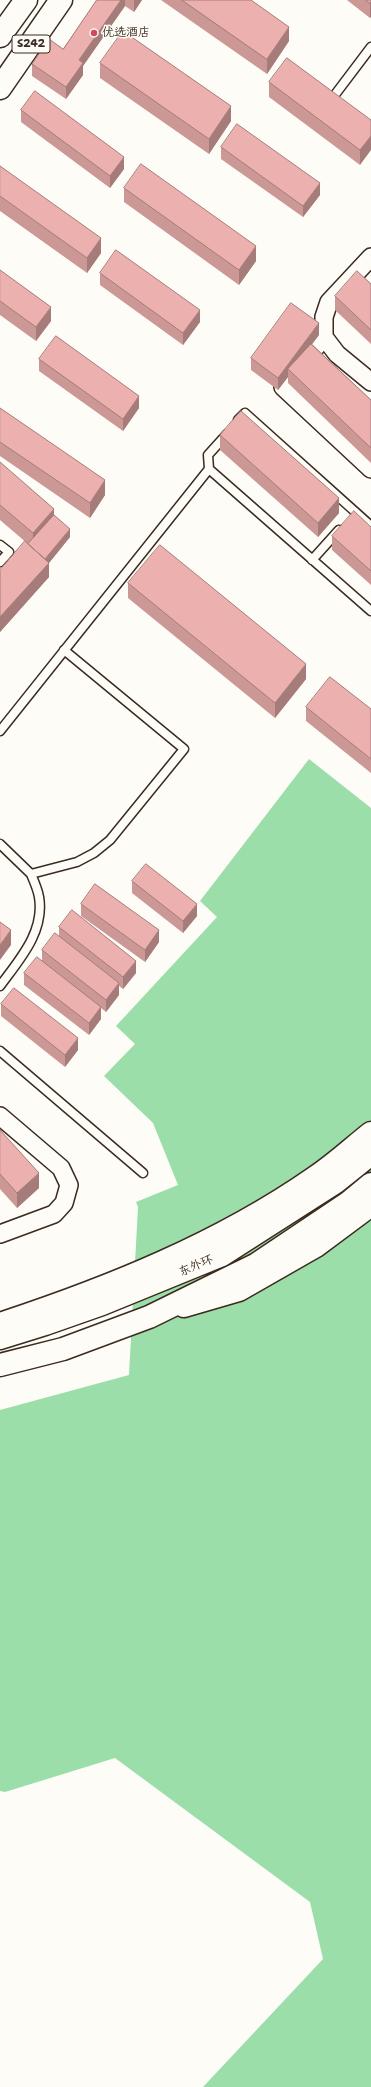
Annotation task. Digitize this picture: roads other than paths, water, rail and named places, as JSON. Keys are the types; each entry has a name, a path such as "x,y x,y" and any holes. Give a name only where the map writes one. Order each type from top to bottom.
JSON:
{"main road":[{"name":"S242","path":"0,36 26,0"},
{"name":"S242","path":"0,88 61,0"},
{"path":"0,1324 70,1301 171,1258 240,1224 315,1178 371,1133"},
{"name":"东外环","path":"0,1338 102,1304 222,1255 336,1182 371,1154"},
{"name":"东外环","path":"0,1365 63,1349 149,1317 257,1264 348,1203 371,1184"},
{"path":"149,1317 239,1290 316,1246 371,1205"}],"street":[{"path":"369,263 329,302 324,317 324,337 337,354 371,382"},
{"path":"324,337 282,387 371,469"},
{"path":"0,1116 61,1168 69,1185 64,1203 54,1214 0,1234"}],"lane":[{"path":"334,96 371,47"},
{"path":"0,731 209,469 208,456 245,413 351,517 371,526"},
{"path":"209,469 371,611"},
{"path":"312,560 351,517"},
{"path":"0,544 8,552 0,562"},
{"path":"31,874 77,862 94,853 105,844 184,749 64,650"},
{"path":"0,844 31,874 40,898 39,920 31,943 0,986"},
{"path":"0,1051 143,1173"}],"place":[{"name":"优选酒店","path":"94,33"}]}
